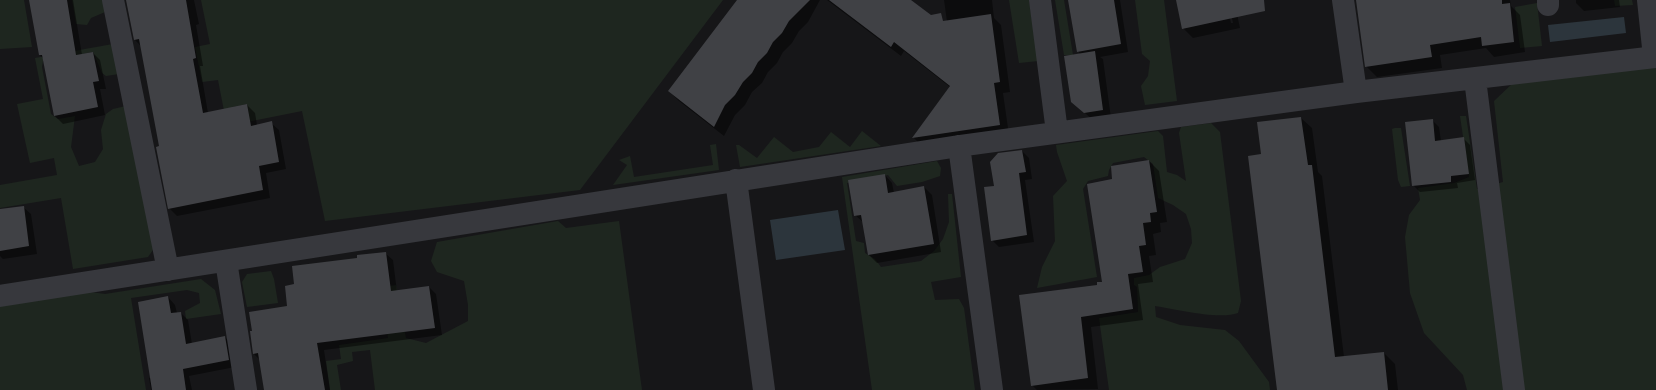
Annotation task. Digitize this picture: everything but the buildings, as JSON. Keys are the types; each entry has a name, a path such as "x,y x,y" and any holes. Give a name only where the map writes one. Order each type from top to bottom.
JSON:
{"street":[{"path":"113,0 168,270"},
{"path":"1040,0 1057,132"},
{"path":"1343,0 1356,92"},
{"path":"0,296 958,146 1356,92 1655,57 1648,0"},
{"path":"1475,79 1514,390"},
{"path":"958,146 992,390"},
{"path":"736,180 764,390"},
{"path":"226,261 246,390"}],"shaded area":[{"path":"0,0 24,0 32,47 0,49"},
{"path":"72,0 103,0 105,12 91,18 87,25 76,24"},
{"path":"201,0 723,0 580,190 325,221 302,111 227,126 218,80 202,82 195,47 210,44","holes":["247,104 249,116 236,119 233,107"]},
{"path":"1009,0 1029,0 1038,61 1019,63"},
{"path":"1055,0 1064,0 1073,55 1064,55"},
{"path":"1135,0 1164,0 1177,101 1145,105 1141,86 1148,76 1150,61 1142,54"},
{"path":"1614,0 1632,0 1633,5 1615,6"},
{"path":"1537,3 1542,46 1520,48 1515,7"},
{"path":"1624,17 1626,33 1550,42 1548,25"},
{"path":"113,44 119,74 106,76 102,73 93,52 43,61 42,67 51,114 58,119 75,116 71,147 79,166 95,162 103,149 101,130 106,114 113,109 126,106 155,247 148,257 73,269 61,198 0,208 0,185 57,175 54,158 30,163 17,104 43,99 35,58"},
{"path":"1656,65 1656,390 1467,390 1463,375 1424,333 1410,293 1405,237 1409,215 1420,200 1418,188 1454,183 1469,177 1460,116 1466,116 1477,189 1503,182 1494,101 1513,83"},
{"path":"1211,123 1220,132 1241,301 1238,313 1230,315 1208,315 1155,306 1156,317 1180,325 1225,330 1239,341 1269,382 1270,390 1109,390 1099,318 1138,312 1137,287 1134,285 1134,278 1149,275 1160,267 1185,259 1192,243 1191,229 1186,214 1173,205 1158,198 1153,164 1144,157 1113,163 1109,170 1108,176 1088,181 1083,189 1097,277 1037,288 1042,267 1055,241 1053,196 1067,181 1056,145 1158,131 1163,136 1167,172 1177,175 1186,181 1179,133 1181,127"},
{"path":"1401,128 1410,186 1401,187 1398,180 1392,129"},
{"path":"862,131 881,146 740,167 736,145 739,145 757,158 774,137 793,152 819,147 831,132 850,147"},
{"path":"716,144 719,170 613,185 627,165 619,160 630,156 634,177 713,165 710,145"},
{"path":"937,161 941,168 940,176 922,182 897,186 888,175 847,183 856,241 864,243 865,253 875,259 881,267 921,261 934,251 943,239 949,222 948,194 952,194 961,277 931,282 935,300 959,299 964,308 975,390 872,390 842,177"},
{"path":"838,210 845,250 776,260 770,220"},
{"path":"558,221 566,228 619,221 642,390 375,390 370,350 352,352 353,361 337,365 341,390 330,390 326,361 341,359 339,345 388,338 384,315 362,289 396,285 406,338 426,343 468,321 468,305 464,281 437,272 431,261 437,242"},
{"path":"271,271 274,279 278,303 247,307 242,282 247,274"},
{"path":"201,279 215,290 221,314 186,319 185,311 200,303 199,293 187,290 131,298 146,390 0,390 0,304 83,291 105,294"}]}
